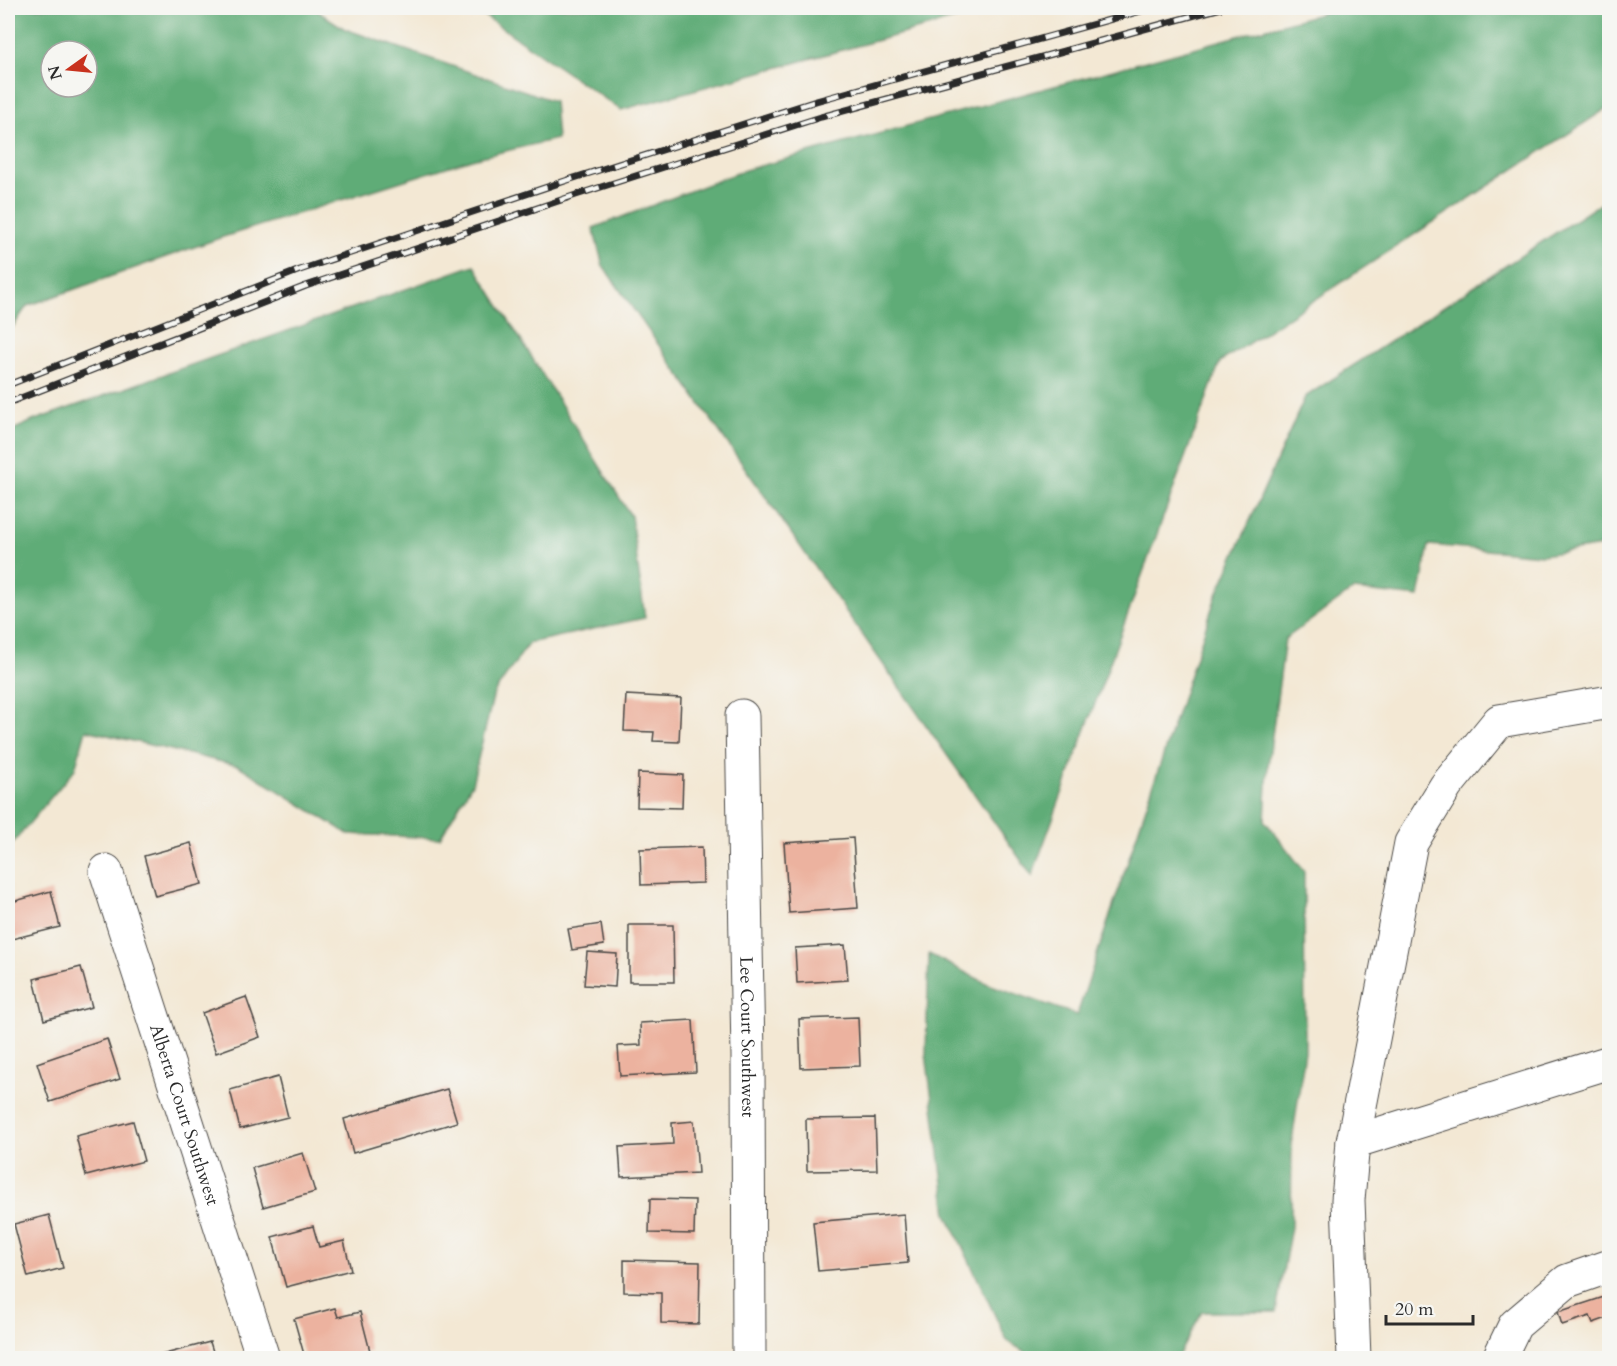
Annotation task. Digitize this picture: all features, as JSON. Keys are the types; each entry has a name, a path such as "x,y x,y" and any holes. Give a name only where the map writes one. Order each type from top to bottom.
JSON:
{"street":[{"path":"1354,1359 1348,1200 1353,1142 1410,843 1446,786 1498,721 1610,702"},
{"name":"Lee Court Southwest","path":"742,716 748,1056 749,1359"},
{"name":"Alberta Court Southwest","path":"106,871 263,1359"},
{"path":"1353,1142 1610,1062"},
{"path":"1498,1359 1515,1325 1567,1281 1610,1266"}],"green space":[{"path":"8,8 313,8 345,29 554,101 557,139 472,159 220,238 27,306 8,334"},
{"path":"473,8 997,8 621,110"},
{"path":"1341,8 1609,8 1609,107 1220,362 1032,876 603,266 593,228 745,170"},
{"path":"1609,198 1609,545 1542,555 1429,545 1419,597 1353,590 1285,639 1268,766 1265,821 1304,871 1305,1051 1292,1142 1291,1227 1276,1312 1202,1312 1177,1358 1035,1358 1007,1341 947,1214 926,1054 929,954 988,984 1077,1015 1215,599 1305,397"},
{"path":"474,265 631,516 645,618 529,643 494,693 472,784 440,838 348,834 239,766 86,730 75,769 8,849 8,432 35,420"}],"building":[{"path":"626,695 681,698 679,742 653,741 654,732 624,731"},
{"path":"638,773 683,775 682,808 637,807"},
{"path":"853,838 858,908 789,913 784,843"},
{"path":"191,843 202,884 155,896 144,856"},
{"path":"702,847 703,883 641,885 640,849"},
{"path":"51,891 60,927 8,940 8,903"},
{"path":"601,924 604,945 572,950 568,929"},
{"path":"629,925 673,925 674,982 629,982"},
{"path":"845,945 848,980 797,983 795,948"},
{"path":"587,952 617,954 615,987 584,985"},
{"path":"81,967 92,1007 44,1020 34,979"},
{"path":"246,997 260,1037 216,1053 202,1013"},
{"path":"858,1017 860,1066 801,1068 799,1019"},
{"path":"693,1020 696,1072 620,1076 618,1046 641,1045 640,1023"},
{"path":"107,1039 120,1079 50,1102 37,1063"},
{"path":"278,1077 288,1117 240,1129 230,1090"},
{"path":"447,1089 457,1122 353,1153 344,1119"},
{"path":"875,1118 877,1170 807,1171 806,1119"},
{"path":"133,1121 144,1161 86,1176 76,1136"},
{"path":"694,1121 698,1173 621,1177 619,1147 673,1144 672,1123"},
{"path":"303,1153 315,1192 263,1207 252,1168"},
{"path":"650,1199 695,1200 694,1234 649,1233"},
{"path":"904,1214 908,1263 818,1271 813,1222"},
{"path":"49,1215 63,1268 28,1277 14,1224"},
{"path":"313,1226 319,1247 344,1241 351,1270 286,1287 272,1237"},
{"path":"624,1260 700,1262 699,1324 661,1323 661,1293 624,1292"},
{"path":"1610,1295 1610,1317 1593,1323 1590,1316 1562,1325 1558,1312"},
{"path":"335,1308 338,1317 360,1312 370,1351 341,1358 305,1358 294,1319"},
{"path":"210,1342 215,1358 150,1358"}],"railway":[{"path":"8,385 300,270 571,179 816,101 1152,8"},
{"path":"8,403 306,286 576,195 821,117 1221,8"}]}
